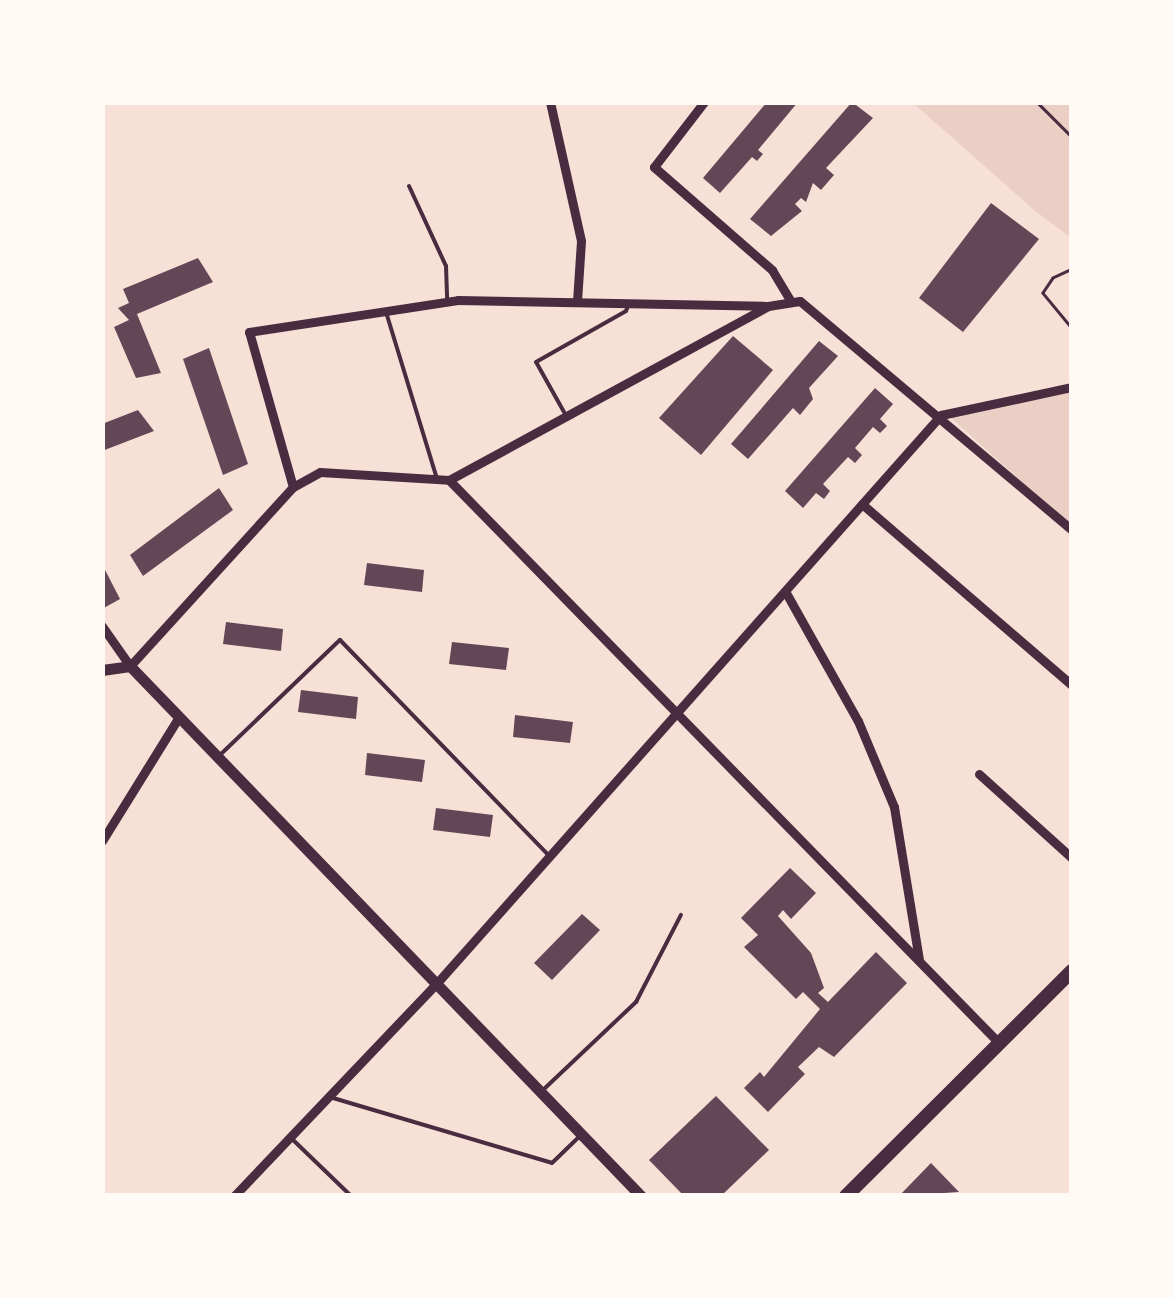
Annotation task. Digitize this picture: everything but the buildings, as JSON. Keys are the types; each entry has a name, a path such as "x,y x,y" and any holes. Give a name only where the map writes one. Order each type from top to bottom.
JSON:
{"main road":[{"path":"846,1196 1070,976"}],"street":[{"path":"550,102 580,241 577,302"},
{"path":"704,102 654,166 772,270 791,302"},
{"path":"293,487 249,332 447,302 768,306 791,302 819,312 1072,530"},
{"path":"102,670 130,666 293,487 320,472 448,480 768,306"},
{"path":"234,1196 436,984 941,415 1072,386"},
{"path":"448,480 999,1043"},
{"path":"862,504 1072,685"},
{"path":"785,591 858,720 894,808 919,962"},
{"path":"102,626 130,666 641,1196"},
{"path":"102,841 180,718"},
{"path":"979,774 1072,858"}],"lane":[{"path":"410,186 446,266 447,302"},
{"path":"566,416 536,362 626,311 628,303"},
{"path":"386,311 436,480"},
{"path":"218,758 340,640 549,856"},
{"path":"541,1092 636,1002 681,915"},
{"path":"328,1096 552,1163 581,1134"},
{"path":"290,1137 351,1196"}],"path":[{"path":"1037,102 1072,137"},
{"path":"1072,269 1053,278 1043,293 1072,328"}],"shaded area":[{"path":"913,103 1071,103 1071,238 1034,210"},
{"path":"1071,391 1071,526 950,417"}]}
